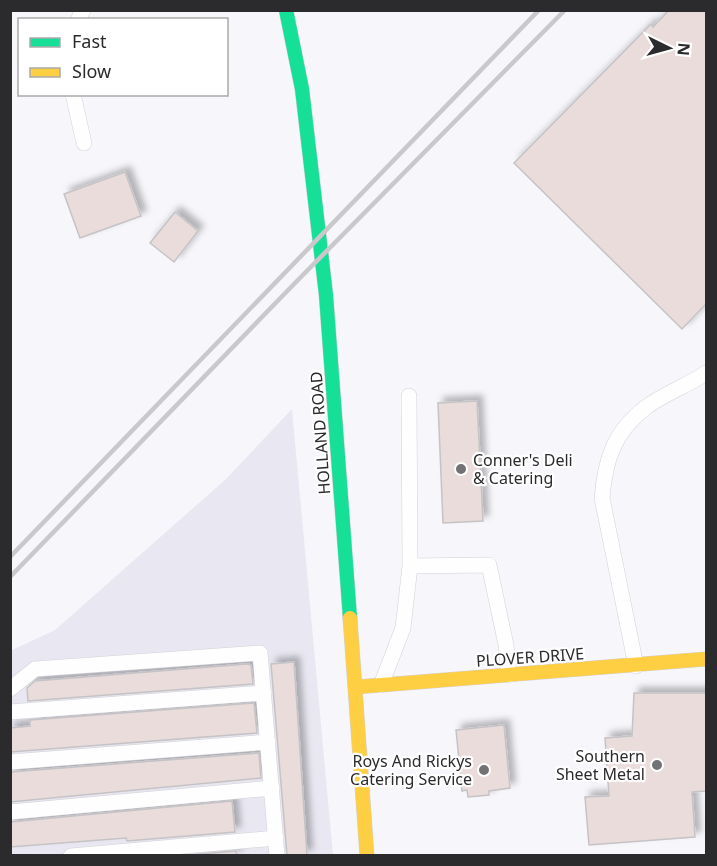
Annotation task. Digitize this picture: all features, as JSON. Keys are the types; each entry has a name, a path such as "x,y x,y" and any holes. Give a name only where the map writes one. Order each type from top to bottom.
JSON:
{"main road":[{"name":"HOLLAND ROAD","path":"286,10 302,88 326,295 367,855"},
{"name":"PLOVER DRIVE","path":"356,687 695,662 706,659"}],"lane":[{"path":"73,96 84,143"},
{"path":"636,666 602,498 604,473 612,449 624,428 646,407 706,374"},
{"path":"381,685 403,628 410,566 409,396"},
{"path":"410,566 489,565 506,645 509,675"},
{"path":"10,689 35,669 260,653 277,855"},
{"path":"10,712 264,693"},
{"path":"10,762 268,742"},
{"path":"10,812 272,788"},
{"path":"72,855 276,838"}],"shaded area":[{"path":"292,409 333,855 11,855 10,651 55,630 226,479"}],"building":[{"path":"669,10 706,10 706,304 682,329 514,163 651,24 653,27"},
{"path":"125,172 141,216 80,238 64,194"},
{"path":"175,212 198,231 174,262 150,243"},
{"path":"477,401 483,521 443,523 438,403"},
{"path":"294,662 307,855 287,855 271,664"},
{"path":"251,665 253,684 28,701 27,688 35,681"},
{"name":"Southern Sheet Metal","path":"634,693 706,693 706,791 692,792 695,837 589,845 585,797 609,796 605,738 632,736"},
{"path":"254,703 257,733 10,752 10,728 30,726 30,720"},
{"name":"Roys And Rickys Catering Service","path":"504,725 510,788 489,791 489,795 468,797 467,790 462,791 456,730"},
{"path":"259,753 261,778 10,802 10,772"},
{"path":"232,801 235,832 10,847 10,822"},
{"path":"236,851 237,855 188,855"}],"railway":[{"path":"10,557 539,10"},
{"path":"10,577 296,282 565,10"}],"traffic: fast":[{"path":"286,10 302,89 326,295 350,618"}],"traffic: slow":[{"path":"350,618 367,856"},
{"path":"356,687 706,659"}],"place":[{"name":"Conner's Deli & Catering","path":"461,469"},
{"name":"Southern Sheet Metal","path":"657,765"},
{"name":"Roys And Rickys Catering Service","path":"484,770"}]}
